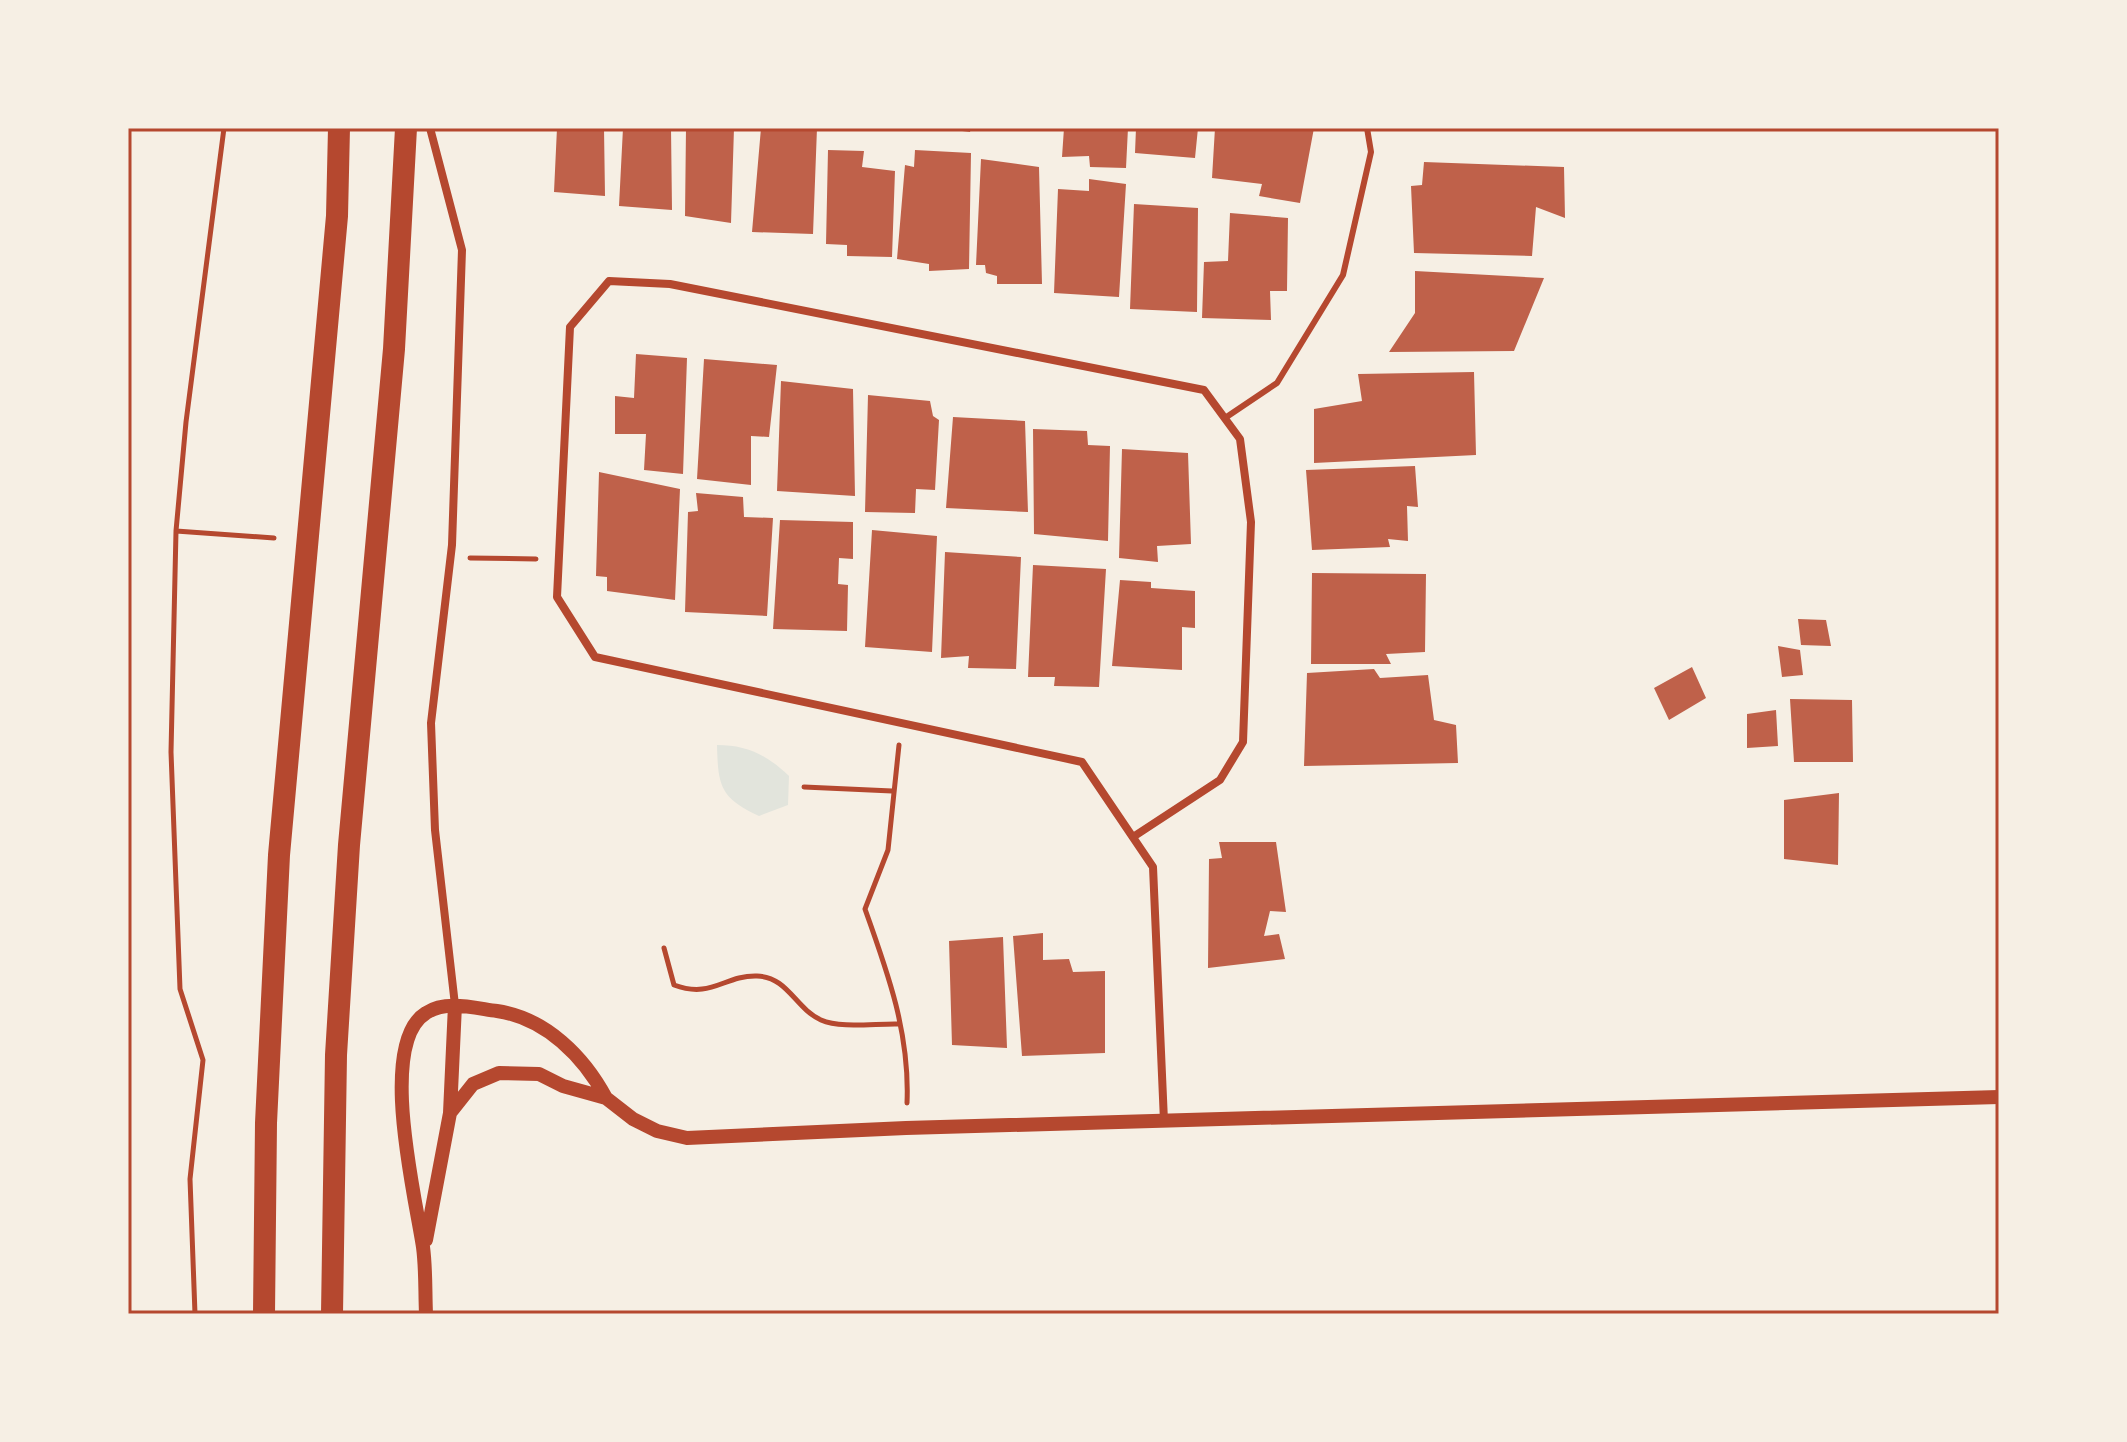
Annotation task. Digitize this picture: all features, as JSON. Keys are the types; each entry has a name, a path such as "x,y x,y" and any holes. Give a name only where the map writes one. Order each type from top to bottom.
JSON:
{"highway":[{"path":"264,1314 266,1123 279,855 337,216 339,128"},
{"path":"332,1314 336,1055 347,875 394,349 406,128"}],"street":[{"path":"424,1252 450,1113 455,1005 435,830 431,723 452,545 462,250 430,128"},
{"path":"1133,837 1220,780 1243,742 1251,522 1240,439 1204,390 670,284 609,281 570,327 557,597 595,657 1082,762 1153,867 1164,1121"},
{"path":"426,1314 424,1252 405,1130 402,1062 414,1024 427,1012 455,1005 502,1012 535,1022 590,1068 606,1098"},
{"path":"450,1113 473,1084 499,1073 539,1074 563,1086 606,1098 633,1119 657,1131 687,1138 906,1128 1999,1097"}],"lane":[{"path":"1225,418 1277,383 1343,275 1371,152 1367,128"}],"path":[{"path":"195,1314 190,1179 203,1060 180,989 171,752 176,531 186,422 224,128"},
{"path":"176,531 274,538"},
{"path":"461,559 525,557"},
{"path":"902,723 892,791 888,850 865,909 888,974 909,1060 906,1128"},
{"path":"804,787 892,791"},
{"path":"664,948 674,985 694,992 756,976 784,984 805,1012 824,1022 900,1024"}],"shaded area":[{"path":"717,745 747,749 781,769 789,776 788,805 759,816 736,803 720,781"}],"building":[{"path":"557,128 604,128 605,196 554,192"},
{"path":"623,128 671,128 672,210 619,206"},
{"path":"686,128 734,128 731,223 685,216"},
{"path":"761,128 817,128 813,234 752,232"},
{"path":"939,128 971,128 970,132"},
{"path":"1064,128 1128,128 1126,168 1090,167 1089,156 1062,157"},
{"path":"1136,128 1198,128 1195,158 1135,153"},
{"path":"1215,128 1314,128 1300,203 1259,196 1262,184 1212,178"},
{"path":"828,150 864,151 862,167 895,171 892,257 847,256 847,245 826,244"},
{"path":"915,150 971,153 969,269 929,271 929,264 897,259 905,165 914,167"},
{"path":"981,159 1039,167 1042,284 997,284 997,276 986,273 985,265 976,265"},
{"path":"1424,162 1564,167 1565,218 1536,207 1532,256 1414,253 1411,186 1422,185"},
{"path":"1089,179 1126,184 1119,297 1054,293 1058,189 1089,191"},
{"path":"1134,204 1198,208 1197,312 1130,309"},
{"path":"1230,213 1288,218 1287,291 1270,291 1271,320 1202,318 1204,262 1228,261"},
{"path":"1415,271 1544,278 1514,351 1389,352 1415,313"},
{"path":"636,354 687,358 683,474 644,470 646,434 615,434 615,396 634,398"},
{"path":"704,359 777,365 769,437 751,436 751,485 697,479"},
{"path":"1474,372 1476,455 1314,463 1314,409 1362,401 1358,374"},
{"path":"781,381 853,389 855,496 777,491"},
{"path":"868,395 930,401 933,416 939,420 935,490 916,489 915,513 865,512"},
{"path":"953,417 1025,421 1028,512 946,508"},
{"path":"1033,429 1087,431 1088,445 1110,446 1108,541 1034,534"},
{"path":"1122,449 1188,453 1191,544 1157,546 1158,562 1119,558"},
{"path":"1415,466 1418,507 1407,506 1408,541 1388,539 1390,547 1312,550 1306,470"},
{"path":"599,472 680,489 675,600 607,591 607,577 596,576"},
{"path":"696,493 743,497 744,517 773,518 767,616 685,612 688,512 698,511"},
{"path":"780,520 853,522 853,559 839,558 838,584 848,585 847,631 773,629"},
{"path":"872,530 937,536 932,652 865,647"},
{"path":"945,552 1021,557 1016,669 968,668 969,656 941,658"},
{"path":"1033,565 1106,569 1099,687 1054,686 1055,677 1028,677"},
{"path":"1312,573 1426,574 1425,652 1386,654 1391,664 1311,664"},
{"path":"1120,580 1151,582 1151,588 1195,591 1195,628 1182,627 1182,670 1112,666"},
{"path":"1798,619 1826,620 1831,646 1801,645"},
{"path":"1778,646 1800,650 1803,675 1782,677"},
{"path":"1692,667 1706,698 1669,720 1654,688"},
{"path":"1374,669 1380,678 1428,675 1434,720 1456,725 1458,763 1304,766 1307,673"},
{"path":"1790,699 1852,700 1853,762 1794,762"},
{"path":"1776,710 1778,746 1747,748 1747,714"},
{"path":"1839,793 1838,865 1784,859 1784,800"},
{"path":"1219,842 1276,842 1286,912 1270,911 1264,936 1279,934 1285,959 1208,968 1209,859 1222,858"},
{"path":"1043,933 1043,960 1069,959 1073,972 1105,971 1105,1053 1022,1056 1013,936"},
{"path":"1003,937 1007,1048 952,1045 949,941"}]}
